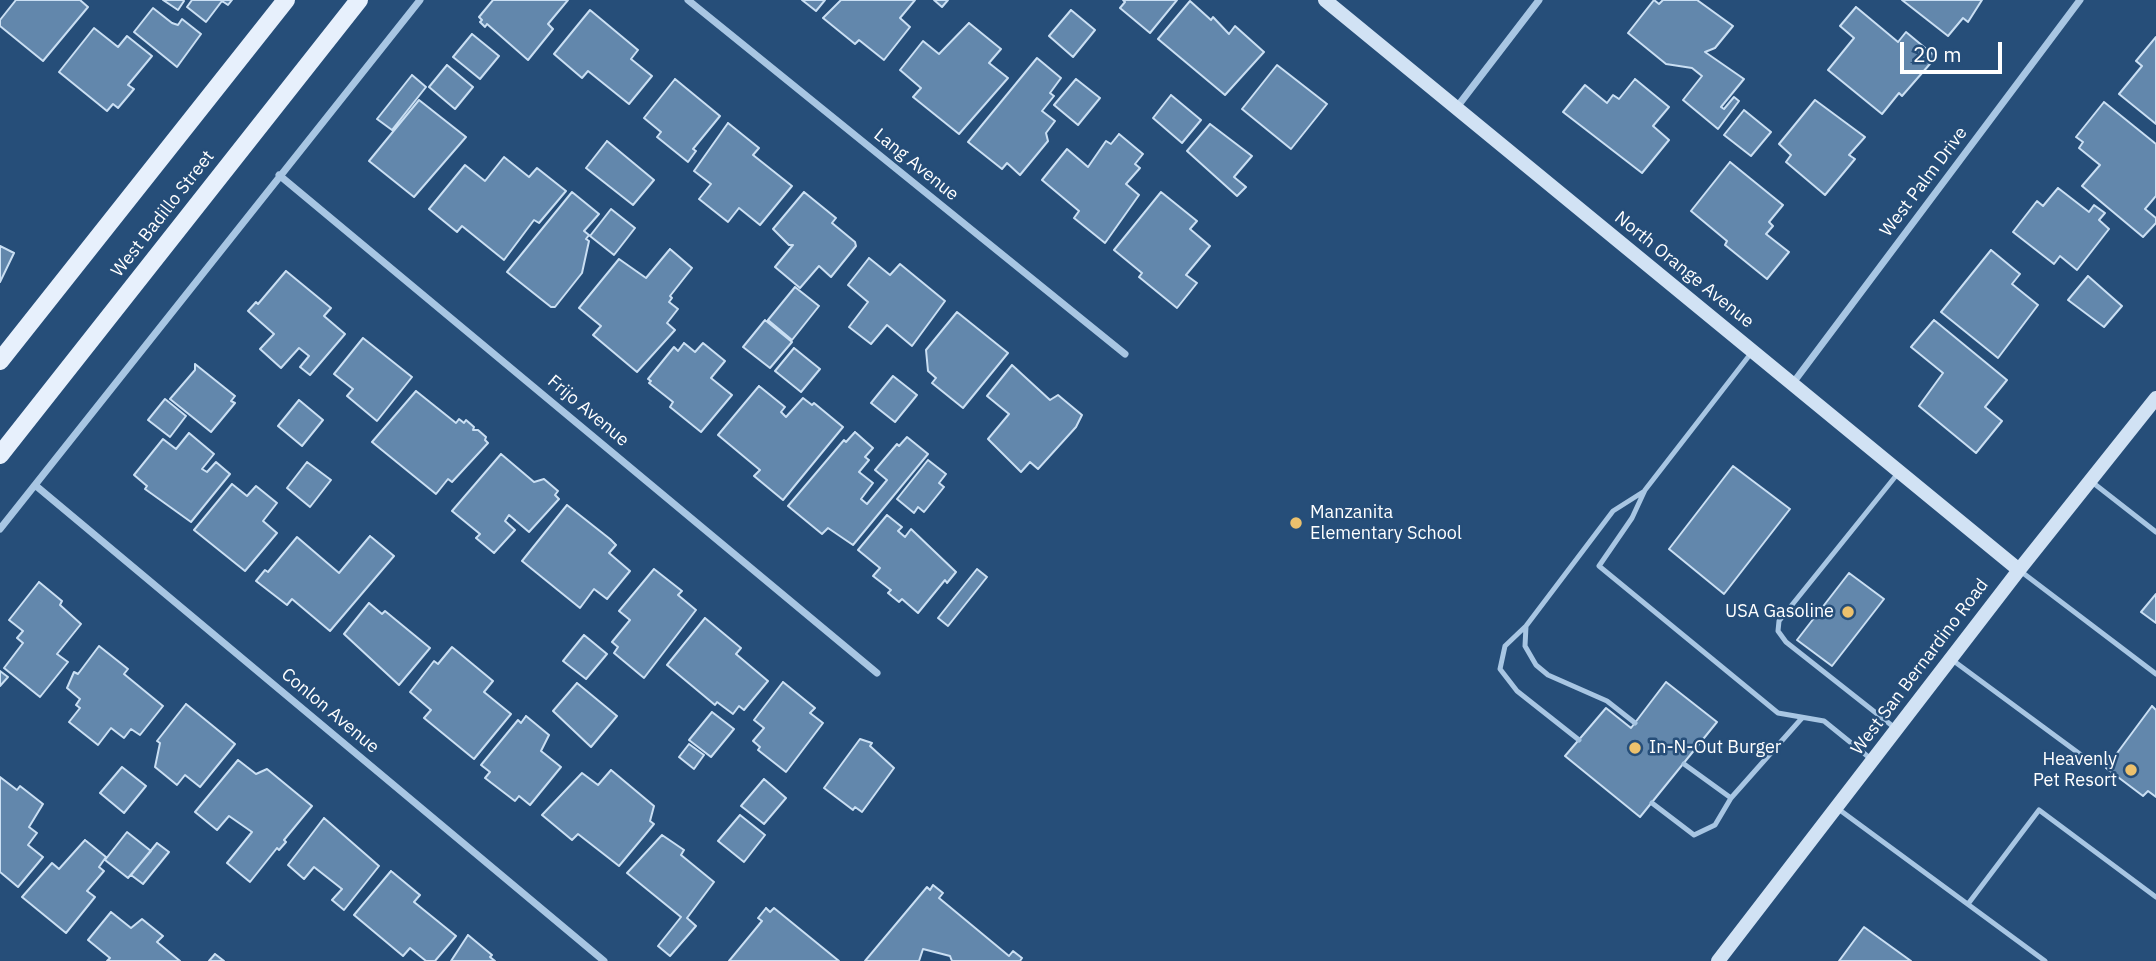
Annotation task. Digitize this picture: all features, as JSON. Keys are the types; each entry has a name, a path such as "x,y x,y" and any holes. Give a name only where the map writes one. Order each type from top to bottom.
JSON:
{"main road":[{"name":"West Badillo Street","path":"0,361 286,0"},
{"name":"West Badillo Street","path":"0,455 359,0"}],"street":[{"path":"0,530 279,174 420,0"},
{"name":"Lang Avenue","path":"688,0 1125,354"},
{"name":"North Orange Avenue","path":"1325,0 2019,570"},
{"path":"1457,107 1539,0"},
{"name":"West Palm Drive","path":"1793,383 2080,0"},
{"name":"Frijo Avenue","path":"279,174 877,673"},
{"name":"West San Bernardino Road","path":"1718,961 2019,570 2156,398"},
{"name":"Conlon Avenue","path":"35,485 604,961"}],"lane":[{"path":"1752,351 1645,490 1632,518 1598,566 1777,713 1824,721 1873,761"},
{"path":"1897,729 1786,642 1778,631 1779,621 1899,472"},
{"path":"2090,480 2156,532"},
{"path":"1580,740 1517,691 1500,669 1505,646 1526,626 1613,511 1645,490"},
{"path":"2019,570 2156,674"},
{"path":"1526,626 1525,646 1536,665 1548,676 1607,701 1634,723"},
{"path":"1951,659 2092,763"},
{"path":"1652,803 1694,835 1715,825 1731,798 1802,718"},
{"path":"1684,764 1731,798"},
{"path":"1837,808 2045,961"},
{"path":"1968,904 2039,810 2156,897"}],"building":[{"path":"16,0 80,0 88,7 43,61 0,26 0,20"},
{"path":"163,0 183,0 184,1 178,10"},
{"path":"192,0 232,0 228,5 222,1 206,22 187,7"},
{"path":"493,0 568,0 548,24 553,29 528,60 487,24 485,27 480,22 482,20 479,17"},
{"path":"802,0 825,0 816,11"},
{"path":"841,0 915,0 900,18 910,27 884,60 859,40 855,44 823,18"},
{"path":"934,0 948,0 942,7"},
{"path":"1123,0 1177,0 1150,33 1120,8 1125,2"},
{"path":"1654,0 1659,4 1663,0 1697,0 1733,26 1715,48 1705,52 1744,79 1721,107 1724,109 1734,97 1739,101 1718,129 1683,100 1702,76 1692,68 1666,64 1628,33"},
{"path":"1902,0 1982,0 1968,22 1963,18 1948,36"},
{"path":"1190,1 1211,20 1213,17 1229,34 1235,26 1264,52 1225,95 1158,39"},
{"path":"1856,7 1898,42 1906,32 1936,57 1902,96 1899,93 1882,114 1828,70 1854,38 1840,26"},
{"path":"153,8 172,23 178,25 182,19 201,34 177,67 134,32"},
{"path":"590,10 638,50 631,59 652,76 629,104 588,71 582,78 554,54"},
{"path":"1071,10 1095,30 1073,57 1049,36"},
{"path":"969,23 1001,49 989,63 1008,78 959,134 913,97 921,88 900,70 923,41 939,54"},
{"path":"94,28 118,47 127,36 152,56 128,85 134,89 118,108 113,104 107,111 59,72"},
{"path":"472,34 499,56 480,79 453,57"},
{"path":"2156,37 2156,124 2119,94 2142,66 2136,61"},
{"path":"1037,58 1061,78 1050,93 1054,96 1042,111 1055,121 1046,133 1048,141 1020,175 1007,163 1002,169 968,142"},
{"path":"447,65 473,87 455,109 429,87"},
{"path":"1277,65 1327,104 1291,149 1242,109"},
{"path":"412,75 426,87 392,130 377,119"},
{"path":"675,79 720,116 693,149 696,151 688,162 657,137 661,132 644,118"},
{"path":"1076,79 1100,98 1078,125 1054,105"},
{"path":"1635,79 1669,107 1653,126 1669,140 1642,173 1563,112 1585,85 1607,103 1613,95 1619,99"},
{"path":"1171,95 1201,120 1182,143 1153,118"},
{"path":"419,100 466,137 414,197 369,161"},
{"path":"1815,100 1865,137 1849,155 1855,159 1825,195 1786,162 1791,155 1779,144"},
{"path":"2104,102 2156,144 2156,196 2145,209 2156,218 2156,223 2143,237 2082,186 2100,165 2079,148 2083,142 2076,137"},
{"path":"1744,110 1771,132 1751,156 1724,135"},
{"path":"728,123 759,148 753,155 792,186 760,225 739,208 728,222 699,199 711,184 694,171"},
{"path":"1210,124 1252,156 1234,177 1246,187 1237,196 1187,151"},
{"path":"1119,134 1143,154 1135,164 1140,168 1126,184 1139,195 1105,243 1074,218 1079,211 1042,180 1067,149 1088,167 1106,141 1111,144"},
{"path":"607,141 654,180 633,205 586,168"},
{"path":"504,157 529,177 537,168 566,191 539,223 534,220 504,260 462,226 457,232 429,209 465,165 485,181"},
{"path":"1730,162 1783,205 1769,222 1773,226 1766,234 1789,252 1767,279 1725,245 1727,241 1691,211"},
{"path":"2058,188 2089,212 2094,205 2105,213 2099,220 2109,229 2077,270 2060,256 2054,264 2013,232 2037,201 2043,206"},
{"path":"572,192 599,214 584,231 589,235 586,239 589,241 582,273 555,307 551,307 507,272"},
{"path":"804,192 836,218 832,223 855,242 856,246 831,277 819,266 800,288 775,267 793,245 789,245 773,229"},
{"path":"1161,192 1197,221 1190,229 1210,246 1186,275 1197,283 1177,308 1139,277 1142,273 1114,250"},
{"path":"611,209 635,228 614,255 590,236"},
{"path":"0,246 14,253 0,282"},
{"path":"670,249 692,268 670,296 672,298 669,302 678,309 667,323 675,330 637,372 593,335 601,326 579,308 619,259 646,278"},
{"path":"1991,250 2020,274 2012,284 2038,305 1998,358 1941,312"},
{"path":"869,258 890,275 900,264 945,301 912,346 887,325 871,344 849,327 868,302 848,285"},
{"path":"286,271 331,308 324,316 345,334 310,375 300,367 309,356 299,348 281,368 260,349 274,334 248,311 256,302 258,304"},
{"path":"2088,276 2122,306 2104,327 2068,300"},
{"path":"795,287 819,306 792,340 768,320"},
{"path":"957,312 1008,353 963,408 932,383 936,378 928,371 926,350"},
{"path":"765,320 792,342 770,368 743,347"},
{"path":"1934,320 2007,380 1985,407 2002,421 1976,453 1919,406 1943,373 1911,347"},
{"path":"363,338 412,377 377,421 347,396 353,389 334,374"},
{"path":"684,343 695,352 703,343 725,361 711,378 732,395 701,432 670,407 673,402 649,383 651,381 648,379 674,347 678,351"},
{"path":"794,348 820,369 801,392 775,371"},
{"path":"195,364 235,396 231,401 235,403 211,432 170,399 195,370"},
{"path":"1012,365 1050,400 1058,395 1082,415 1076,427 1038,469 1030,462 1021,472 988,439 1009,414 987,396"},
{"path":"893,376 917,395 895,422 871,403"},
{"path":"759,386 785,407 781,412 786,417 803,398 812,405 814,403 843,427 783,500 754,476 760,470 718,435"},
{"path":"416,391 456,423 459,419 464,423 466,420 474,427 473,430 478,430 486,437 488,443 452,482 448,479 436,494 372,442"},
{"path":"165,399 186,416 170,437 148,420"},
{"path":"299,400 323,420 302,446 278,426"},
{"path":"855,432 873,448 865,457 869,460 859,472 873,483 861,499 867,504 887,480 875,470 897,444 899,446 907,437 928,454 853,545 828,528 822,534 788,506 844,440 846,442"},
{"path":"189,433 214,454 202,469 207,472 216,462 230,474 191,522 145,489 147,486 134,475 163,439 176,449"},
{"path":"501,454 534,482 544,479 558,491 555,495 559,499 529,532 509,515 505,521 515,530 494,553 476,538 480,534 452,511"},
{"path":"928,460 946,474 939,483 944,487 924,512 918,507 914,513 897,499"},
{"path":"307,462 331,480 310,507 287,488"},
{"path":"1733,466 1790,509 1724,594 1669,549"},
{"path":"232,484 247,496 256,486 277,503 263,521 277,533 245,571 194,530"},
{"path":"567,505 616,545 609,553 630,571 607,599 594,589 580,608 522,561"},
{"path":"887,515 902,527 898,531 905,537 911,529 956,572 947,583 945,580 918,613 902,599 899,602 888,593 891,590 873,576 880,568 858,550"},
{"path":"370,536 394,556 330,631 292,599 287,605 256,581 265,570 268,572 297,537 339,573"},
{"path":"654,569 682,591 678,595 696,610 644,678 614,653 618,647 612,642 630,620 619,611"},
{"path":"977,569 987,577 948,626 938,618"},
{"path":"1849,573 1884,599 1832,666 1797,640"},
{"path":"39,582 62,601 60,605 81,624 57,654 68,662 40,697 4,668 23,643 17,638 23,631 9,620"},
{"path":"2156,594 2156,623 2141,612"},
{"path":"369,603 382,614 385,611 430,648 399,685 344,634"},
{"path":"705,618 741,648 736,654 768,681 744,710 739,706 733,714 717,702 715,705 667,665"},
{"path":"584,635 607,654 586,679 563,661"},
{"path":"99,646 128,669 124,674 163,706 140,735 131,729 124,738 111,728 98,745 69,722 80,708 76,705 80,699 67,688 74,672 78,674"},
{"path":"452,647 493,681 484,692 511,714 474,759 424,718 431,710 410,692 434,661 438,664"},
{"path":"0,671 8,677 0,686"},
{"path":"783,682 815,708 810,713 823,723 786,772 758,750 760,747 753,741 764,728 754,720"},
{"name":"In-N-Out Burger","path":"1666,682 1717,722 1640,817 1565,756 1606,708 1631,728"},
{"path":"577,683 617,716 591,747 553,711"},
{"path":"186,704 235,744 200,787 185,775 177,785 155,767 160,743 157,741"},
{"path":"2152,706 2156,710 2156,797 2148,791 2143,796 2106,768"},
{"path":"712,712 734,729 711,757 689,740"},
{"path":"526,716 549,735 541,751 561,767 530,805 519,796 515,801 485,778 490,772 481,765 518,720 521,723"},
{"path":"860,739 872,743 870,746 894,768 862,812 855,807 853,810 824,788"},
{"path":"689,744 704,755 694,769 679,757"},
{"path":"238,760 256,774 267,769 312,806 284,840 286,842 279,850 277,848 250,882 227,863 252,832 229,816 217,830 195,812"},
{"path":"122,767 146,786 124,813 100,793"},
{"path":"611,770 654,806 650,821 654,824 619,866 578,834 572,840 542,815 582,773 598,785"},
{"path":"0,777 17,790 20,786 43,804 29,827 37,833 28,845 43,857 18,887 0,872"},
{"path":"764,779 786,798 764,824 741,806"},
{"path":"740,815 765,835 744,862 718,841"},
{"path":"324,818 379,866 344,910 332,900 342,889 314,867 304,879 288,865"},
{"path":"127,832 151,851 128,878 105,860"},
{"path":"662,835 684,850 681,855 714,882 687,918 696,926 670,956 658,946 681,917 627,873"},
{"path":"85,840 106,857 99,867 104,871 87,891 95,897 66,933 22,897 52,863 59,869"},
{"path":"157,843 169,852 143,884 131,875"},
{"path":"391,871 420,895 414,902 456,936 435,961 426,961 410,948 403,956 354,915"},
{"path":"933,885 943,893 939,898 1009,956 1013,951 1022,958 1020,961 952,961 950,956 923,949 919,961 865,961 927,887 930,890"},
{"path":"766,908 770,912 774,908 839,961 729,961 762,921 758,918"},
{"path":"111,912 131,928 142,919 163,936 157,942 180,961 107,961 110,958 88,940"},
{"path":"1864,927 1911,961 1839,961"},
{"path":"468,935 492,955 490,957 495,961 451,961"},
{"path":"215,954 224,961 209,961"}],"place":[{"name":"Manzanita Elementary School","path":"1296,523"},
{"name":"USA Gasoline","path":"1848,612"},
{"name":"In-N-Out Burger","path":"1635,748"},
{"name":"Heavenly Pet Resort","path":"2131,770"}]}
